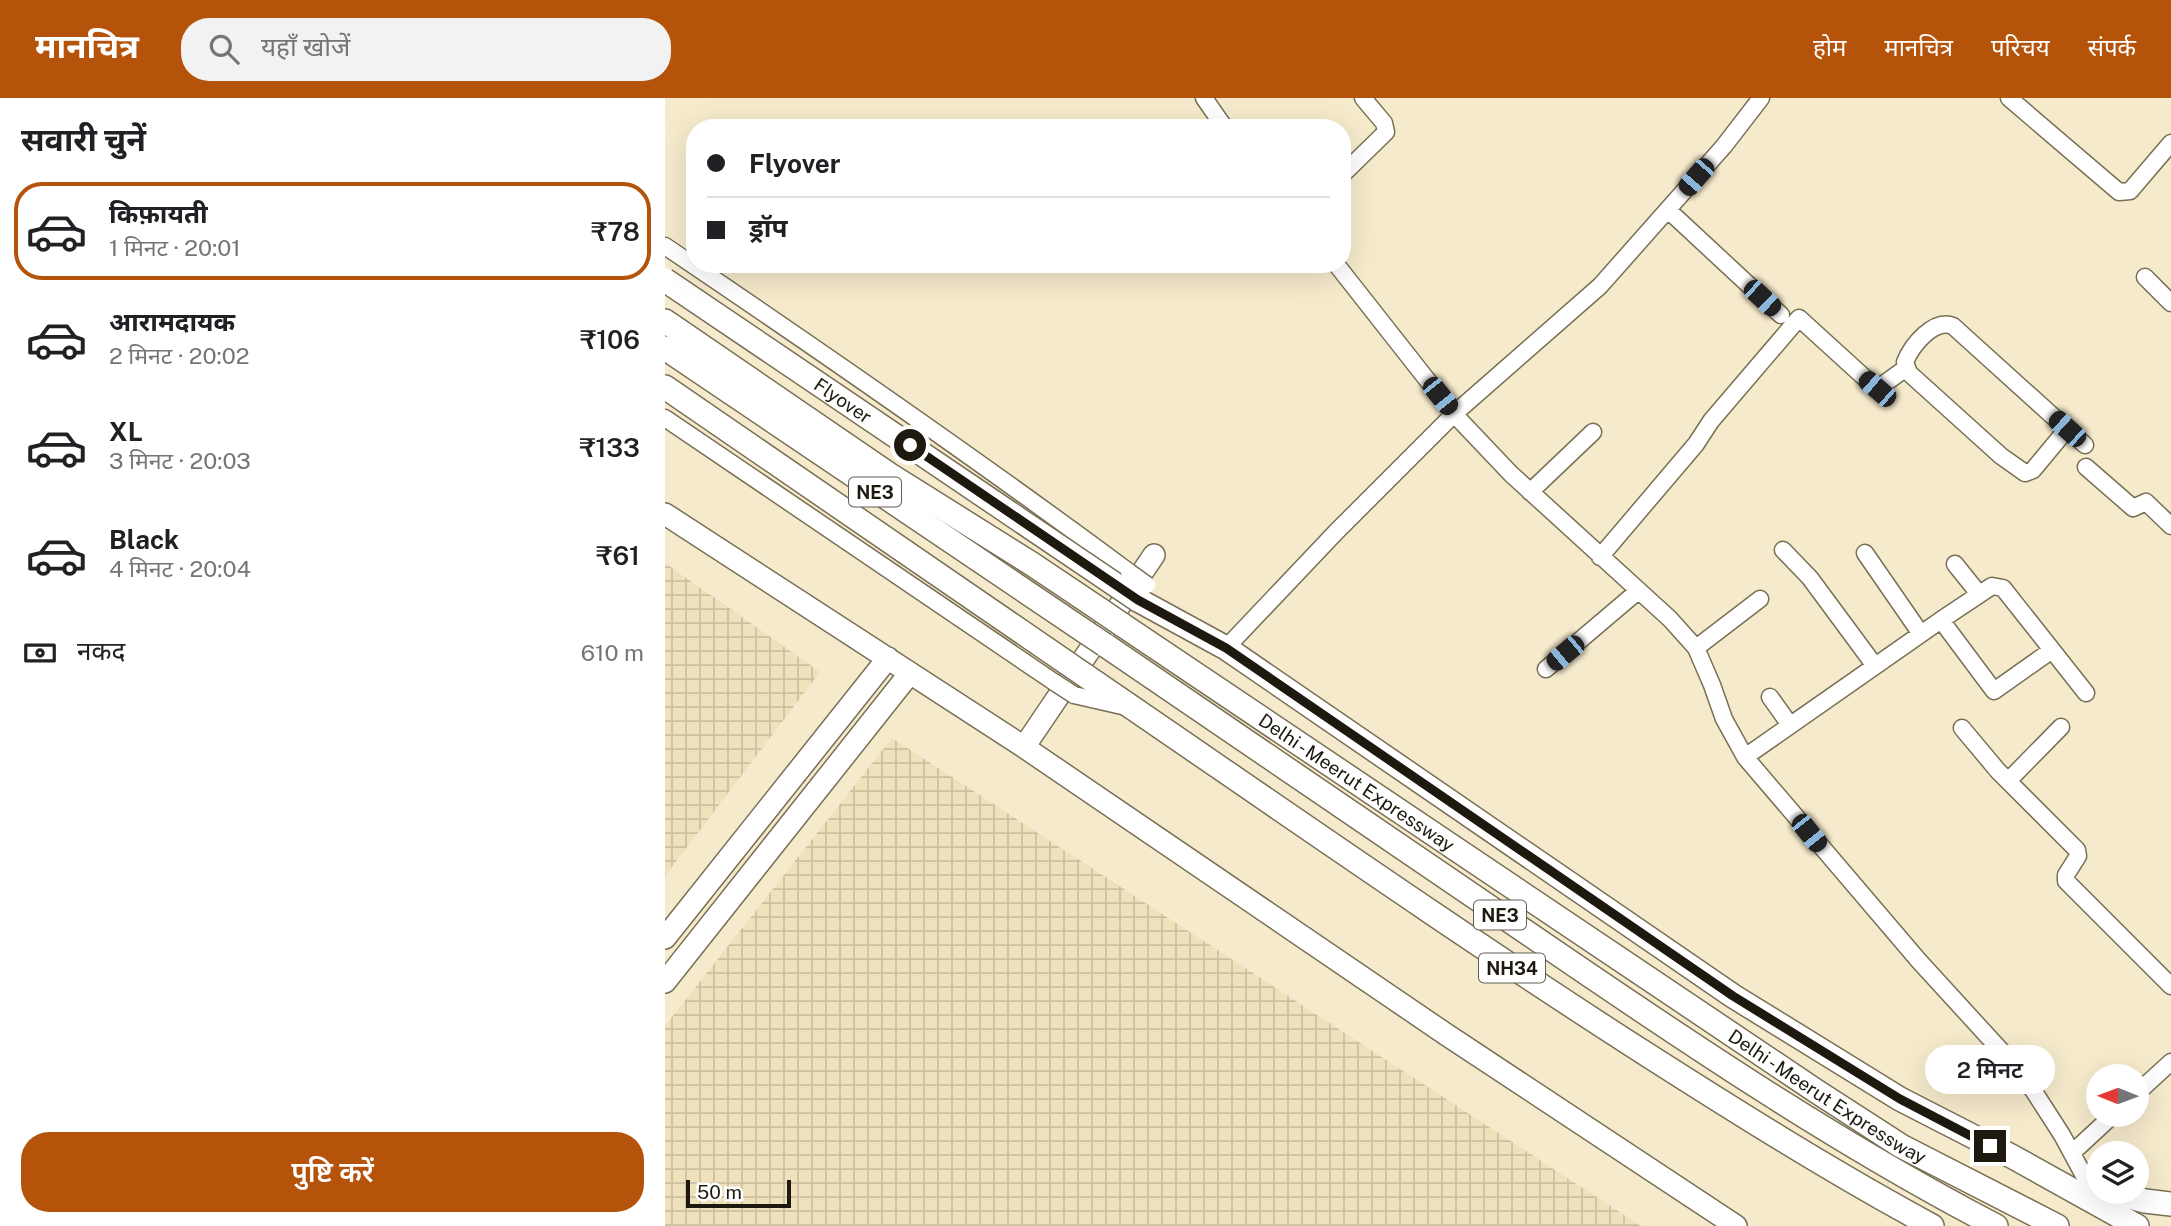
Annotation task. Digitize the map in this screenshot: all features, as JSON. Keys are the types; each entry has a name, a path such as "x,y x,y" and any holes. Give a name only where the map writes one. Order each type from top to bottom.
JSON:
{"highway":[{"name":"Flyover","path":"665,280 1143,593 1161,614 1226,648 1733,996 1900,1099 2013,1157"},
{"name":"Delhi - Meerut Expressway","path":"665,321 890,475 1031,564 1837,1105 1901,1146 2057,1226"},
{"name":"Delhi - Meerut Expressway","path":"665,348 1703,1053 1867,1155 1997,1226"},
{"name":"NH34","path":"665,387 1532,981 1733,1109 1932,1226"},
{"path":"2013,1157 2086,1183"},
{"path":"2013,1157 2137,1226"},
{"path":"2149,1202 2171,1205"},
{"path":"1901,1209 1925,1226"}],"main road":[{"path":"665,514 1024,747 1435,1028 1736,1226"},
{"path":"1024,747 1154,555"},
{"path":"665,938 888,658"},
{"path":"665,982 910,673"}],"street":[{"path":"1204,98 1219,119"},
{"path":"1351,166 1386,132 1384,124 1363,98"},
{"path":"1226,648 1336,532 1454,414 1600,286 1724,146 1761,98"},
{"path":"2008,98 2119,192 2130,191 2171,143"},
{"path":"1668,209 1780,315"},
{"path":"665,246 686,260"},
{"path":"705,273 1025,495 1129,572 1143,593"},
{"path":"1343,273 1454,414 1530,492 1670,619 1696,648 1713,685 1724,719 1745,757 1919,961 2005,1055 2033,1090 2086,1171"},
{"path":"2145,278 2171,303"},
{"path":"1600,557 1799,318 1877,389 1906,368 1907,356 1930,330 1938,324 1953,326 2085,445"},
{"path":"1906,368 2001,456 2025,473 2033,470 2067,429"},
{"path":"665,418 1074,695 1135,709"},
{"path":"1530,492 1593,432"},
{"path":"2086,467 2133,508 2146,502 2171,526"},
{"path":"1783,550 1810,578 1875,666"},
{"path":"1865,553 1921,634"},
{"path":"1955,564 1979,594"},
{"path":"1745,757 1992,586 2003,587 2086,693"},
{"path":"1546,669 1638,591"},
{"path":"1696,648 1760,599"},
{"path":"1941,620 1994,691 2052,650"},
{"path":"1770,697 1790,725"},
{"path":"2008,781 2061,727"},
{"path":"1962,728 2008,781 2077,849 2077,858 2066,875 2068,882 2171,986"},
{"path":"2149,1082 2171,1062"},
{"path":"2072,1153 2100,1127"}],"shaded area":[{"path":"665,563 820,672 665,876"},
{"path":"892,738 1641,1226 665,1226 665,1026"}],"route":[{"path":"910,445 1138,600 1226,648 1733,996 1900,1099 1990,1146"}]}
